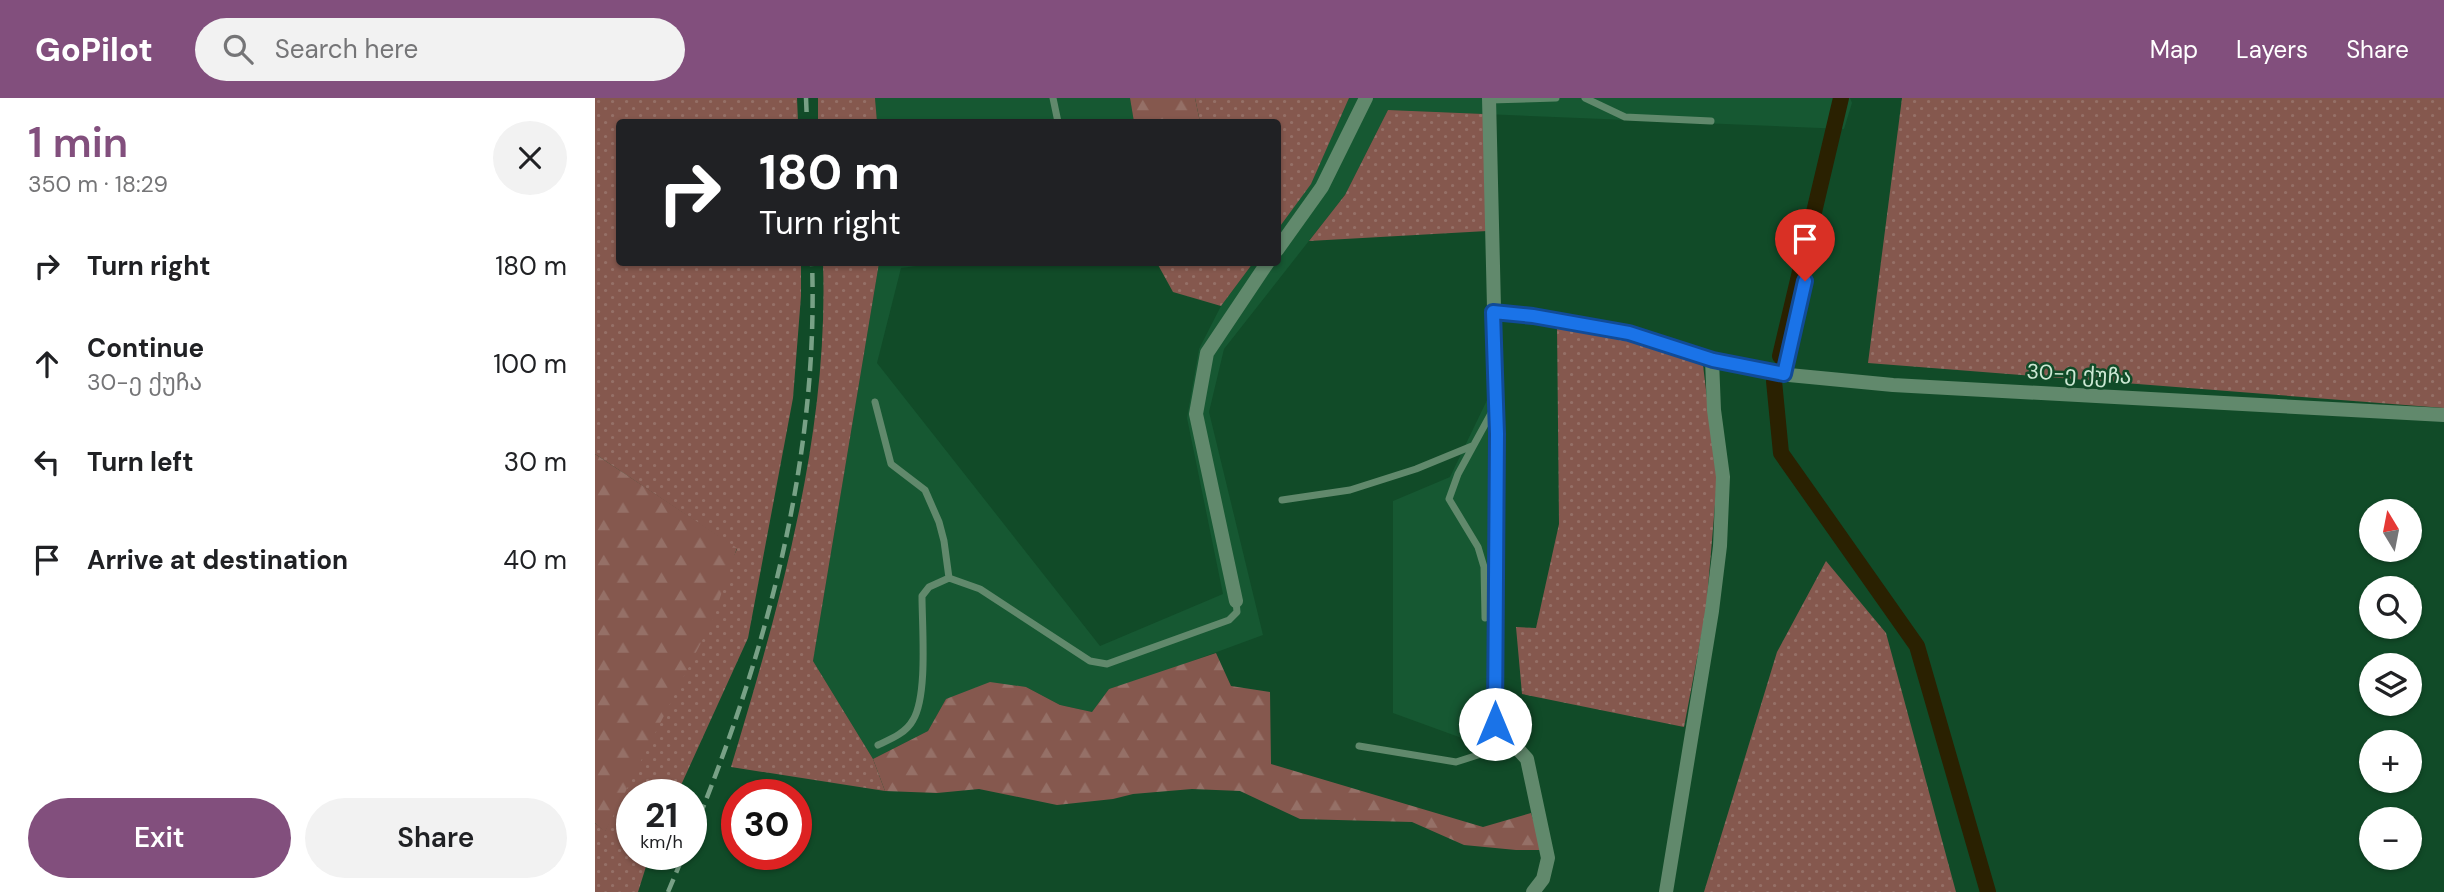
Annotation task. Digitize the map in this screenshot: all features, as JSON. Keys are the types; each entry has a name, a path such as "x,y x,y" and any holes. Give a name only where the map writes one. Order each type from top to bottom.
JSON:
{"street":[{"path":"1281,244 1322,187 1366,98"},
{"path":"1490,99 1496,404 1495,724 1527,759 1548,858 1543,879 1533,892"},
{"path":"1236,600 1196,414 1207,353 1265,266"},
{"name":"30-ე ქუჩა","path":"1493,312 1533,316 1629,333 1713,360 1784,374 1893,385 2444,415"},
{"path":"1666,892 1712,611 1720,546 1723,477 1714,410 1713,360"}],"lane":[{"path":"1053,98 1057,119"},
{"path":"1490,99 1556,98"},
{"path":"1585,98 1625,117 1711,121"},
{"path":"1784,374 1805,281"},
{"path":"875,402 891,464 925,490 939,522 949,578"},
{"path":"1485,618 1484,567 1478,547 1449,499 1458,474 1496,404"},
{"path":"1282,500 1350,490 1416,469 1473,446"},
{"path":"878,745 902,733 913,720 921,699 922,596 929,587 949,578 980,589 1090,661 1107,664 1229,620 1237,612 1236,600"},
{"path":"1359,746 1456,762 1481,754 1495,724"}],"shaded area":[{"path":"875,98 1130,98 1134,119 877,119"},
{"path":"1349,98 1850,98 1852,103 1844,129 1388,110 1345,195 1224,349 1209,412 1263,635 1109,689 1092,712 1060,705 1026,687 946,699 928,731 873,759 813,661 879,266 916,266 901,268 877,363 1100,646 1223,594 1187,418 1199,349 1221,306 1251,266 1281,266 1281,225 1311,183"},
{"path":"1489,396 1497,444 1505,714 1481,745 1393,713 1393,501 1450,477"}],"green space":[{"path":"595,98 797,98 798,119 616,119 616,266 801,266 793,398 748,638 684,779 629,779 737,549 595,454"},
{"path":"818,98 875,98 877,119 818,119"},
{"path":"1130,98 1195,98 1199,119 1134,119"},
{"path":"1195,98 1349,98 1311,184 1281,225 1281,119 1199,119"},
{"path":"1902,98 2444,98 2444,408 1868,363"},
{"path":"1388,110 1484,114 1487,231 1309,241 1345,195"},
{"path":"823,266 879,266 813,661 873,759 885,791 731,767 767,644 798,518 818,391 823,327"},
{"path":"1159,266 1251,266 1221,306 1173,292"},
{"path":"1557,324 1633,335 1703,365 1717,481 1706,611 1684,727 1522,694 1516,627 1536,628 1559,524"},
{"path":"595,454 737,548 712,621 632,779 616,779 616,810 605,832 595,823"},
{"path":"1826,561 1886,633 1956,892 1704,892 1777,652"},
{"path":"1216,653 1231,686 1270,692 1271,764 1483,827 1531,813 1543,850 1464,845 1412,822 1300,819 1240,791 1192,789 1057,805 979,789 937,793 885,791 873,759 928,731 946,699 990,682 1026,687 1060,705 1092,712 1109,689"},
{"path":"616,808 616,870 645,870 638,892 595,892 595,823 605,831"}],"waterway":[{"path":"1780,356 1841,98"},
{"path":"1774,381 1781,453 1917,646 1988,892"}],"railway":[{"path":"806,98 807,119"},
{"path":"707,796 743,698 764,627 797,483 807,409 812,336 812,266"},
{"path":"668,892 677,870"}],"route":[{"path":"1495,724 1497,434 1493,312 1533,316 1629,333 1713,360 1784,374 1805,281"}]}
